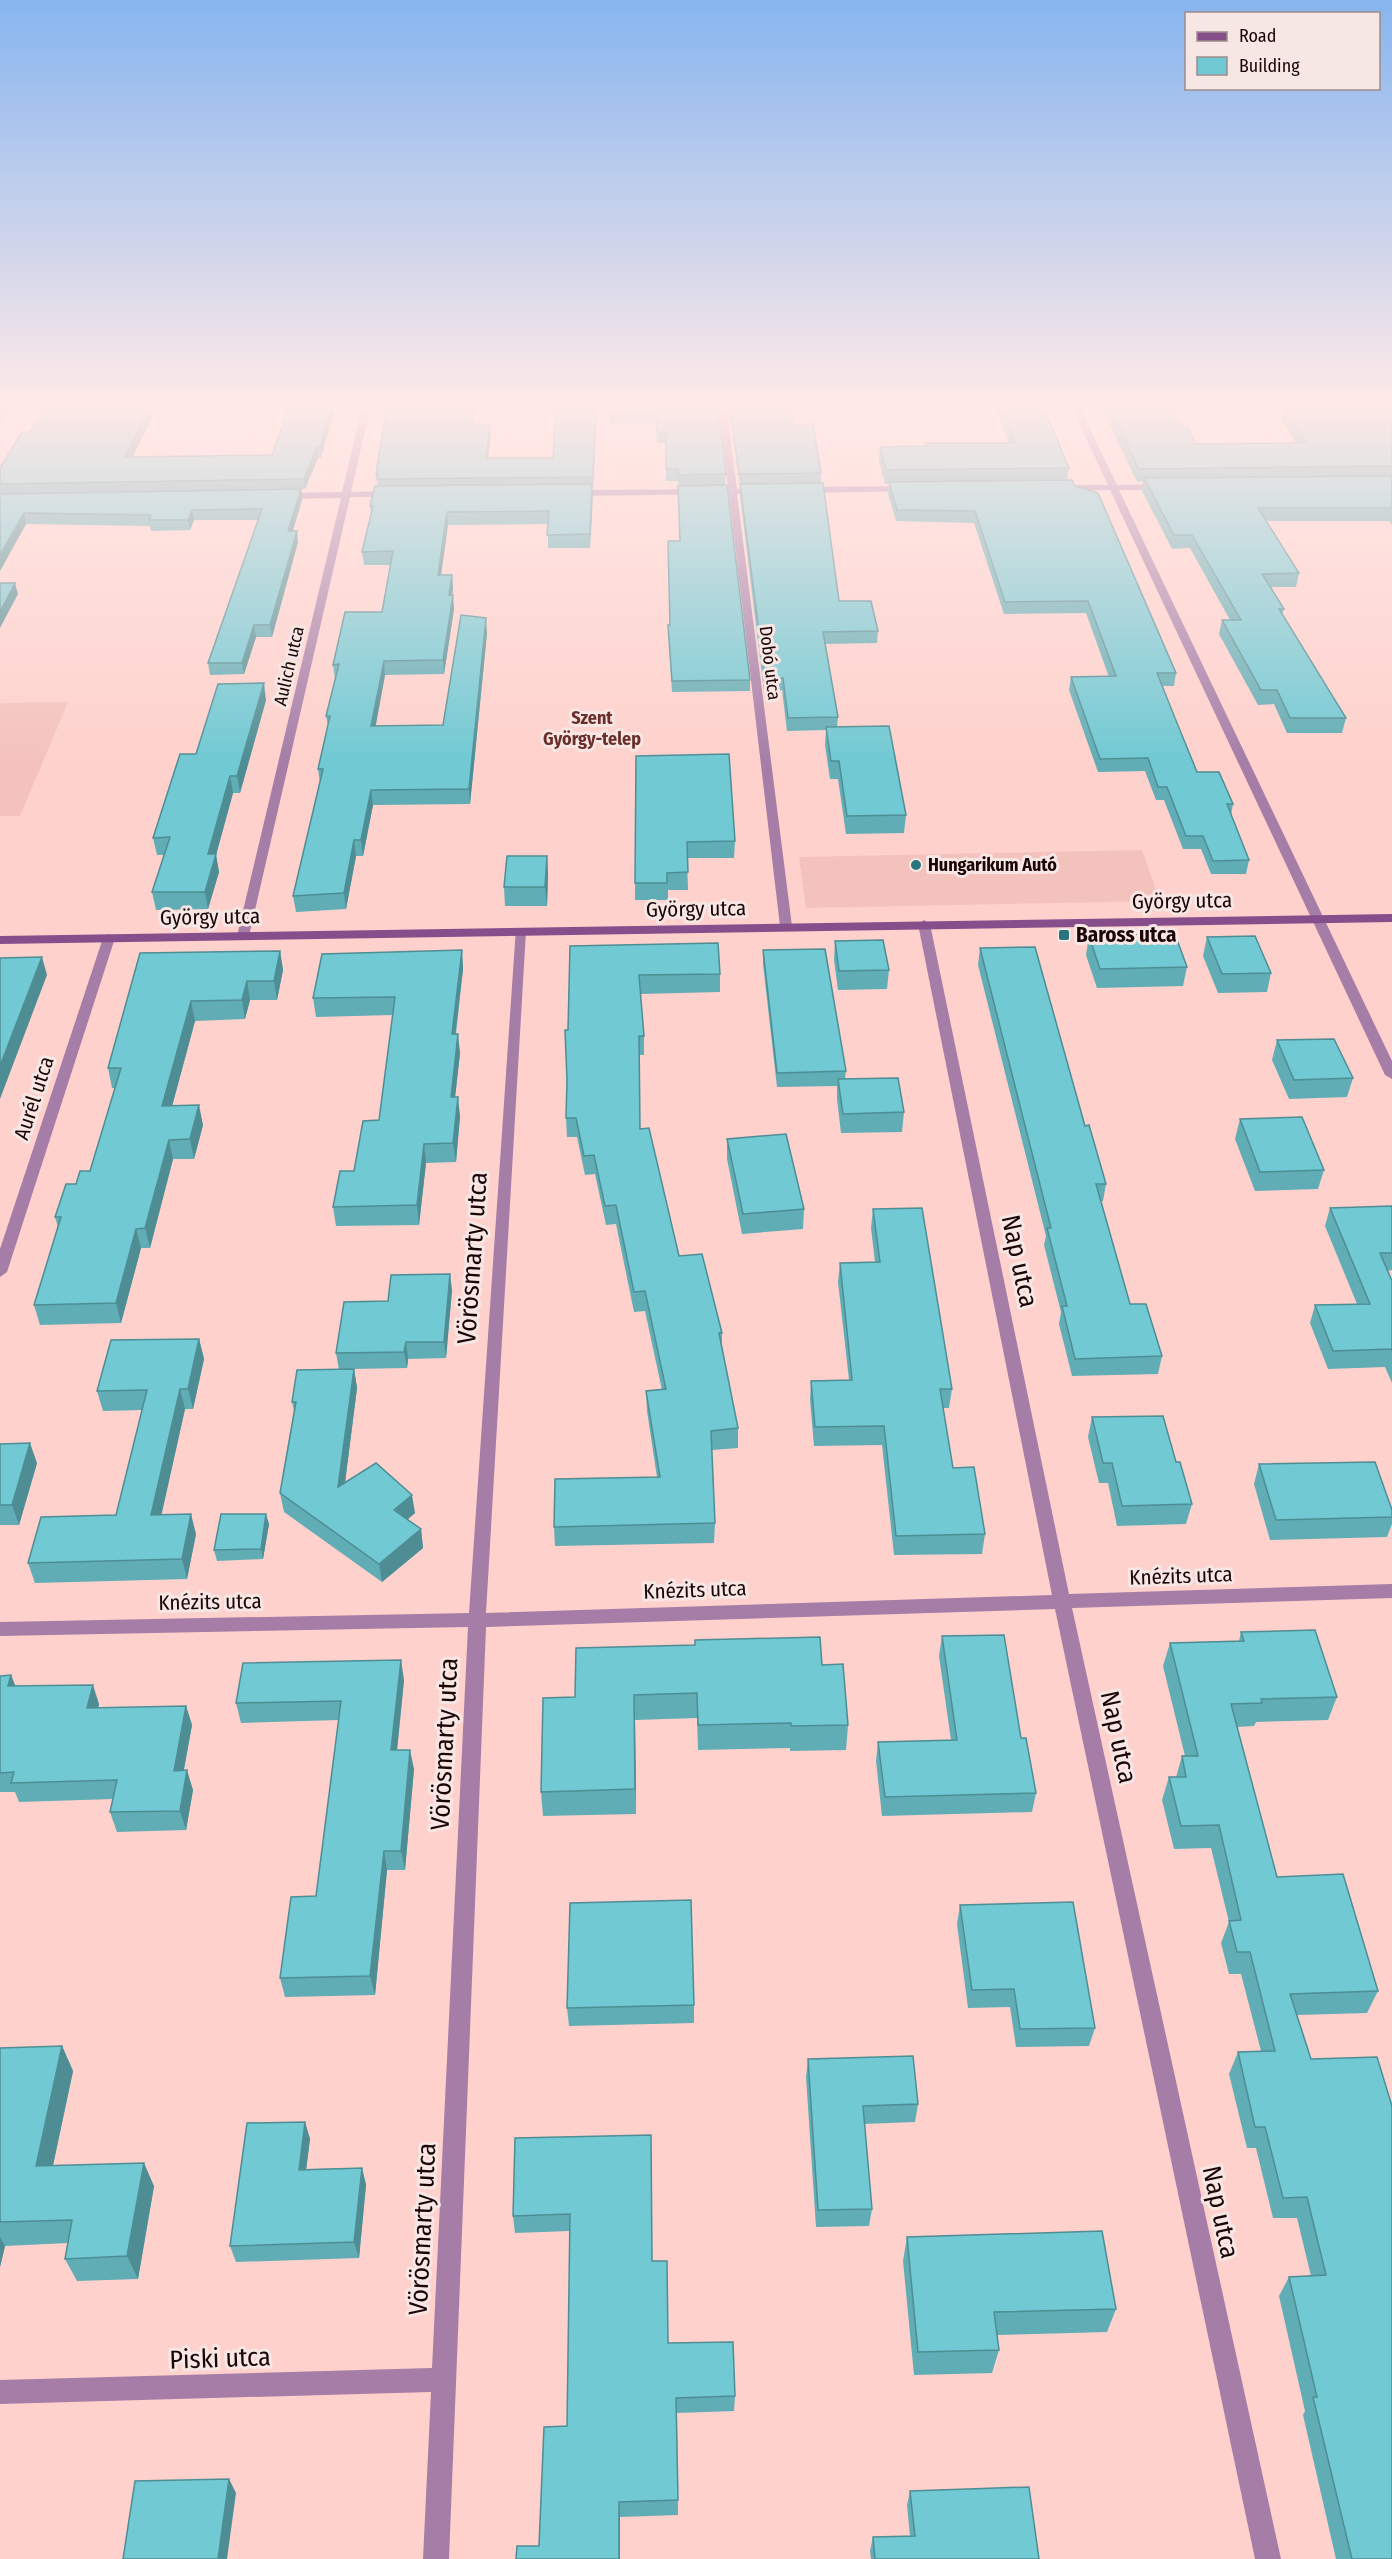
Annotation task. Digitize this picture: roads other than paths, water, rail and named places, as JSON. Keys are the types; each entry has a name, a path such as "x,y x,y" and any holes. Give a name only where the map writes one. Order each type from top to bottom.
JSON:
{"street":[{"name":"Aulich utca","path":"243,936 339,523"},
{"name":"Dobó utca","path":"737,523 786,926"},
{"path":"1130,523 1392,1075"},
{"name":"György utca","path":"0,940 1392,918"},
{"name":"Nap utca","path":"924,924 1062,1602 1268,2559"},
{"name":"Vörösmarty utca","path":"435,2559 477,1620 520,931"},
{"name":"Aurél utca","path":"0,1272 109,938"},
{"name":"Knézits utca","path":"0,1629 477,1620 1392,1591"},
{"name":"Piski utca","path":"0,2392 442,2380"}],"place":[{"name":"Hungarikum Autó","path":"916,865"},
{"name":"Baross utca","path":"1064,935"}],"district":[{"name":"Szent György-telep","path":"592,728"}]}
